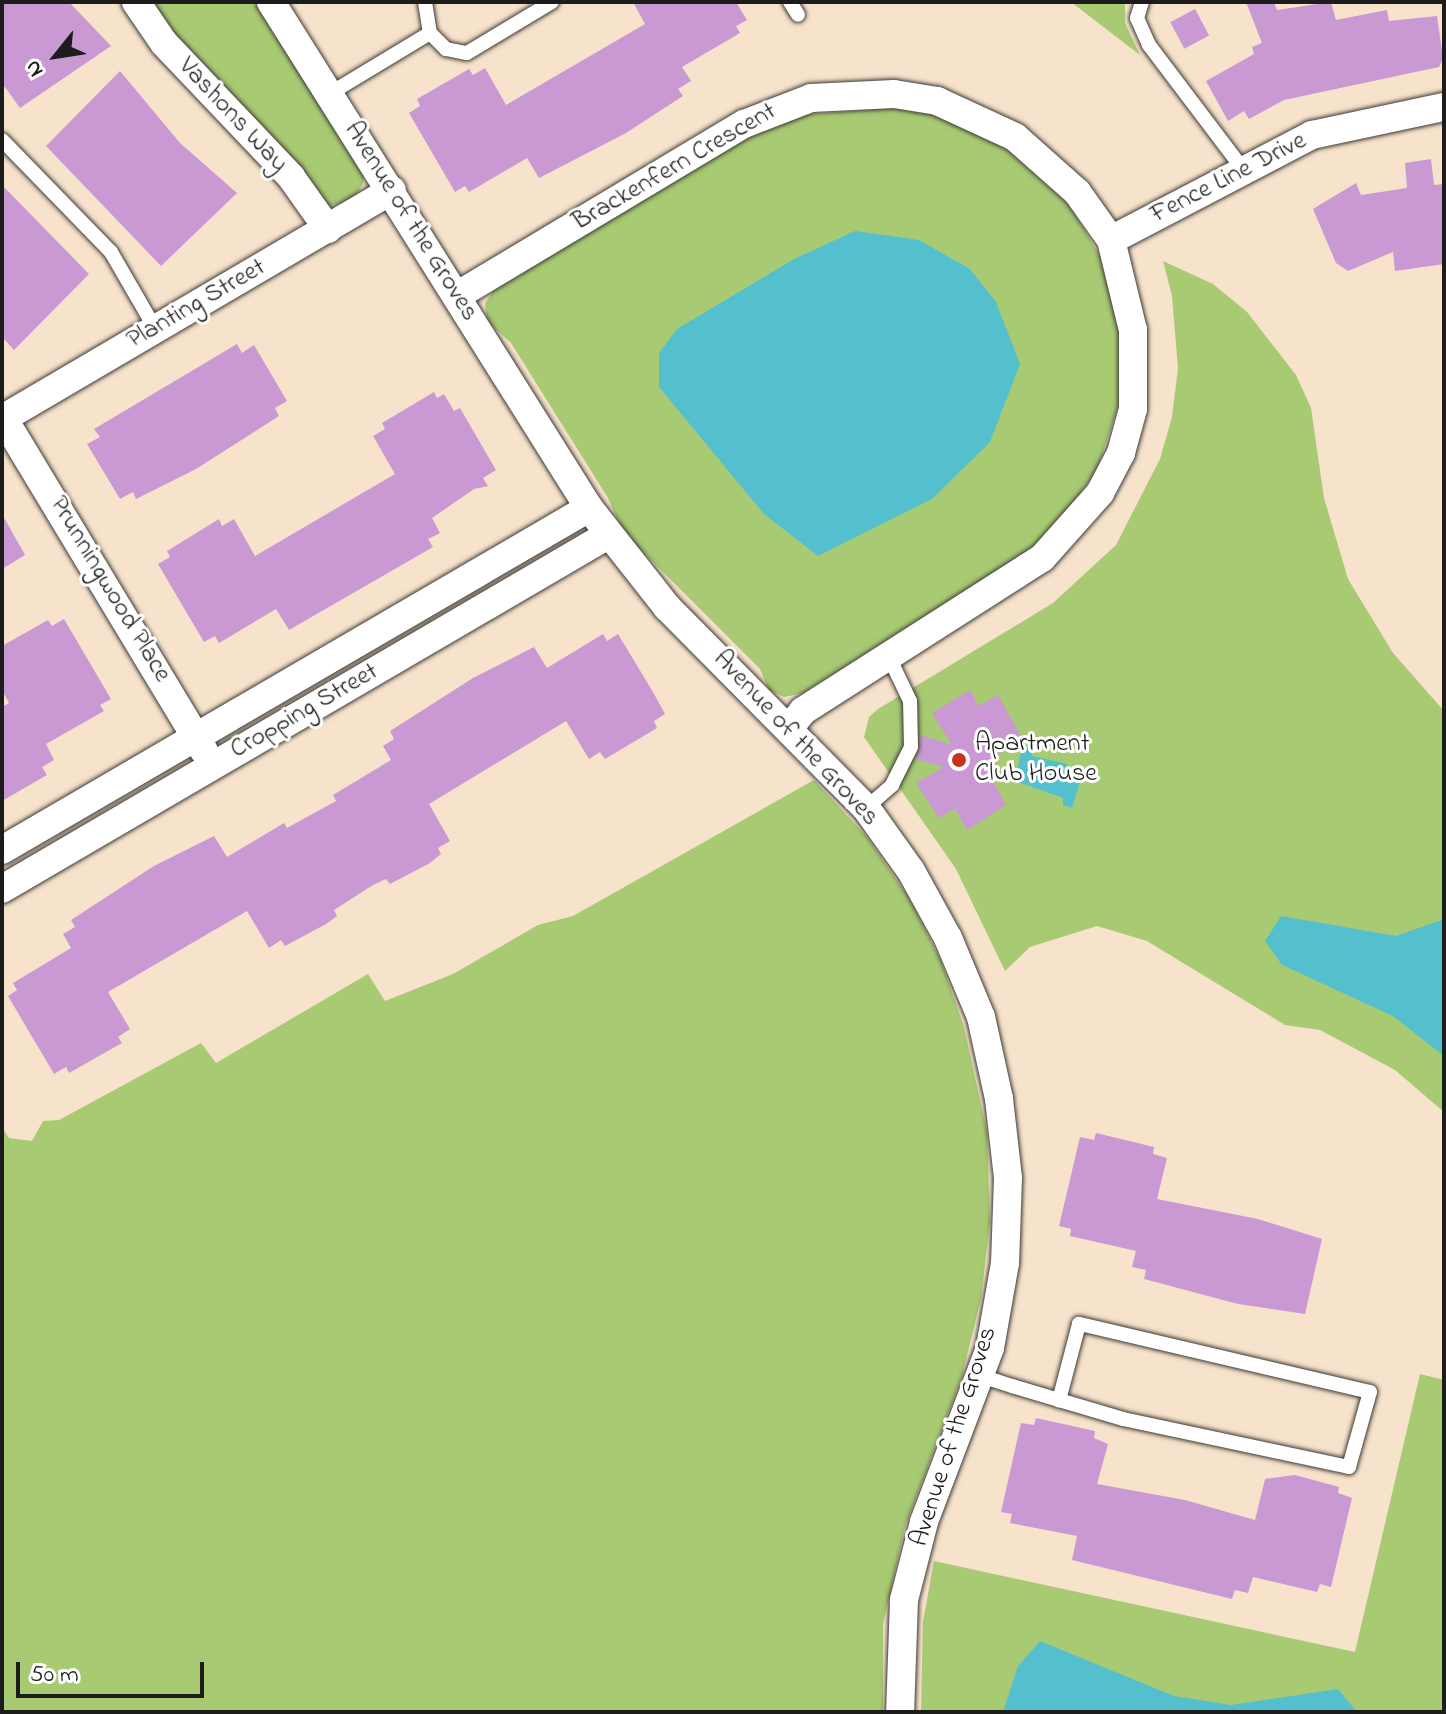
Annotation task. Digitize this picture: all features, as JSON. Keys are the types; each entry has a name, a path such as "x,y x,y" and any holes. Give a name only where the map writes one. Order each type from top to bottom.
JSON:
{"street":[{"name":"Vashons Way","path":"136,2 164,43 291,177 328,229"},
{"name":"Avenue of the Groves","path":"271,2 458,295 589,508 667,607 866,808 911,871 948,938 981,1017 999,1099 1008,1178 1005,1263 981,1376 924,1522 904,1600 900,1712"},
{"name":"Brackenfern Crescent","path":"458,295 744,124 811,98 894,94 937,101 977,116 1043,158 1077,192 1111,240 1126,288 1135,367 1129,424 1100,493 1042,558 803,711 789,728"},
{"name":"Fence Line Drive","path":"1111,240 1242,168 1312,135 1444,107"},
{"name":"Planting Street","path":"3,418 392,190"},
{"name":"Prunningwood Place","path":"3,418 213,766"},
{"name":"Cropping Street","path":"2,850 589,508"},
{"name":"Cropping Street","path":"2,889 608,535"}],"lane":[{"path":"425,2 430,33 446,49 467,53 552,2"},
{"path":"1142,2 1137,18 1149,45 1242,168"},
{"path":"329,94 430,33"},
{"path":"2,140 111,252 156,330"},
{"path":"866,808 892,785 911,747 910,701 889,657"},
{"path":"981,1376 1059,1400 1123,1419 1349,1467 1370,1392 1079,1324 1059,1400"}],"green space":[{"path":"143,2 254,2 364,169 363,184 353,200 328,206"},
{"path":"1071,2 1125,2 1125,23 1140,55"},
{"path":"903,107 949,119 1001,144 1069,205 1106,266 1123,336 1119,403 1097,470 1046,540 803,693 784,697 769,690 760,669 623,532 608,498 511,343 487,321 485,303 494,290 748,137 800,115"},
{"path":"1163,261 1213,284 1247,312 1296,375 1311,408 1324,498 1348,579 1393,653 1444,711 1444,1112 1395,1070 1320,1030 1285,1025 1147,941 1097,926 1030,947 1005,971 956,869 864,737 869,717 878,709 1053,603 1116,545 1160,459 1172,417 1178,368 1172,296"},
{"path":"814,780 867,837 909,898 941,961 964,1027 987,1132 990,1221 981,1299 962,1376 905,1526 883,1624 883,1712 2,1712 2,1127 9,1138 32,1141 43,1121 59,1120 201,1043 216,1063 368,974 385,1001 453,974 538,925 573,916"},
{"path":"1420,1374 1444,1380 1444,1712 921,1712 923,1622 934,1561 1355,1652"}],"water":[{"path":"855,231 919,240 970,269 996,302 1020,364 990,442 932,499 818,556 764,514 659,387 659,353 677,329 794,259"},
{"path":"1022,747 1032,749 1032,756 1068,764 1066,774 1082,776 1072,808 1063,805 1063,798 1015,781"},
{"path":"1281,916 1396,936 1444,919 1444,1056 1393,1016 1282,965 1265,941"},
{"path":"1040,1641 1174,1696 1231,1705 1338,1689 1357,1712 1003,1712 1018,1666"}],"building":[{"path":"2,2 69,2 111,46 20,108 2,83"},
{"path":"633,2 736,2 747,20 736,26 740,33 682,67 691,81 678,89 683,96 626,133 539,178 527,158 469,192 465,186 455,192 409,113 420,106 417,99 469,69 473,75 485,68 506,105 645,24"},
{"path":"1246,2 1274,2 1277,10 1331,2 1336,20 1387,10 1389,21 1437,16 1443,58 1439,67 1284,100 1249,119 1244,111 1228,121 1206,81 1254,54 1252,47 1262,43"},
{"path":"1195,9 1209,35 1184,49 1170,22"},
{"path":"120,71 180,143 237,193 161,266 46,146"},
{"path":"1431,159 1434,185 1444,184 1444,264 1395,271 1393,252 1348,271 1336,263 1313,209 1356,183 1361,195 1407,188 1405,163"},
{"path":"2,185 89,274 14,350 2,337"},
{"path":"237,344 242,353 254,345 287,401 275,408 279,416 196,469 136,499 133,492 120,499 87,444 100,437 94,429"},
{"path":"434,392 437,398 444,394 454,411 460,408 496,470 483,478 488,486 474,489 432,518 440,533 428,539 433,547 289,630 276,609 219,643 215,636 204,642 158,564 170,557 167,551 219,519 222,526 234,519 255,556 395,474 373,436 385,429 382,423"},
{"path":"2,514 25,555 2,569"},
{"path":"64,619 111,699 100,705 104,711 46,744 54,760 42,767 47,775 2,801 2,707 9,703 2,690 2,646 48,620 52,626"},
{"path":"603,634 607,641 618,634 653,692 665,714 654,721 657,728 605,759 600,752 589,759 566,721 429,804 450,841 438,848 441,854 430,863 390,884 386,879 373,885 334,910 337,916 326,924 285,946 281,940 269,948 247,911 108,992 130,1029 118,1037 122,1043 69,1073 66,1067 54,1074 8,996 17,990 13,983 71,948 63,934 75,927 71,920 154,866 214,836 227,857 284,823 287,828 336,801 333,795 391,760 383,746 394,739 390,731 473,678 534,647 547,668"},
{"name":"Apartment Club House","path":"970,690 979,706 998,695 1022,738 997,755 993,781 1006,805 967,830 955,809 939,818 916,783 944,767 916,759 921,735 952,745 932,713"},
{"path":"1096,1133 1154,1147 1153,1154 1167,1158 1157,1199 1258,1219 1322,1239 1305,1314 1238,1304 1144,1279 1146,1270 1132,1267 1136,1251 1070,1236 1071,1229 1059,1226 1080,1137 1094,1140"},
{"path":"1036,1418 1095,1431 1094,1438 1108,1444 1097,1484 1185,1500 1255,1520 1265,1479 1295,1475 1339,1487 1338,1493 1352,1498 1331,1587 1320,1584 1317,1592 1253,1577 1248,1593 1235,1590 1232,1599 1072,1560 1077,1536 1010,1523 1012,1514 1001,1512 1021,1423 1034,1425"}],"place":[{"name":"Apartment Club House","path":"959,760"}]}
